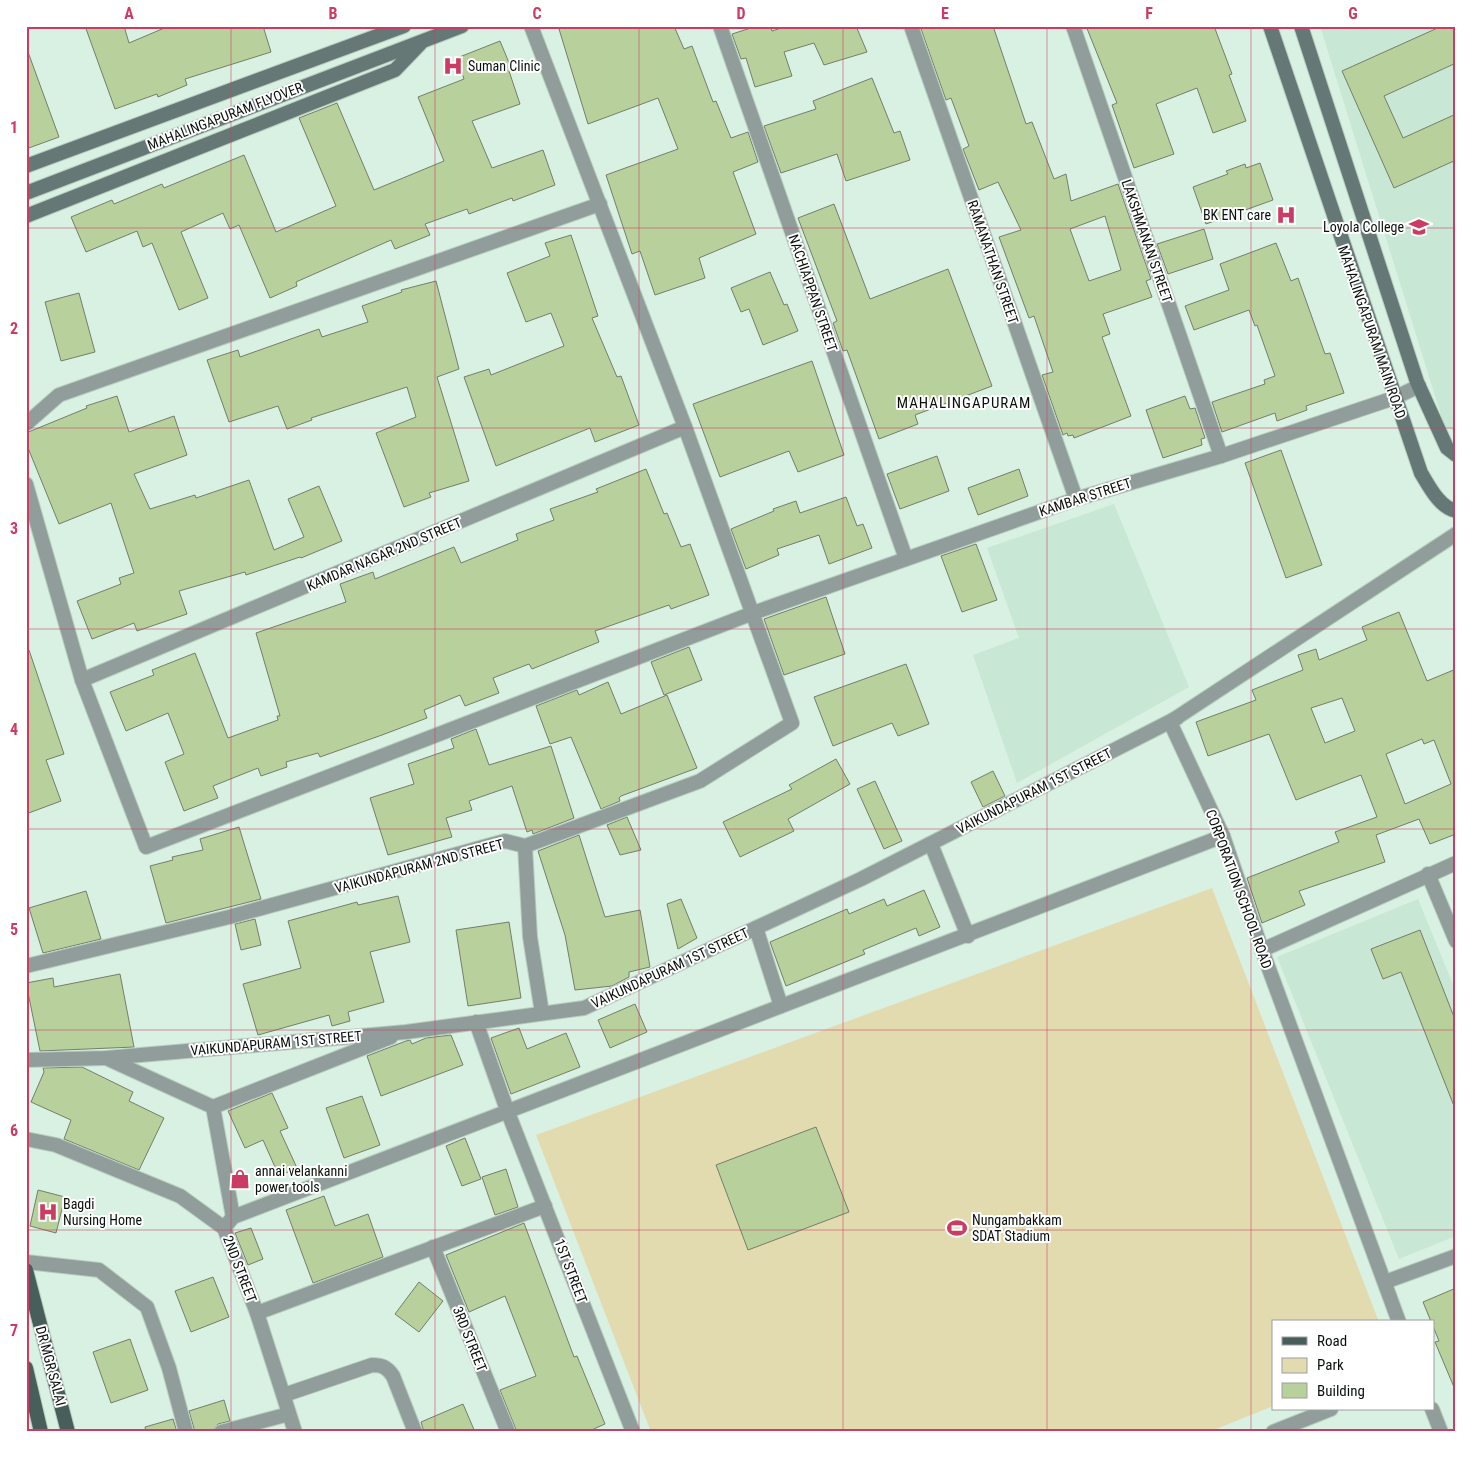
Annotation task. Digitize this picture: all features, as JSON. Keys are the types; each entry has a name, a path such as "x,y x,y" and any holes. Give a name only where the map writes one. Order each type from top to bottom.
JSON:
{"main road":[{"path":"26,166 404,26"},
{"path":"26,216 395,70 424,40 462,26"},
{"name":"MAHALINGAPURAM MAIN ROAD","path":"1270,26 1394,398 1421,473 1436,496 1450,509 1456,511"},
{"name":"MAHALINGAPURAM MAIN ROAD","path":"1301,26 1419,386 1447,448 1456,455"},
{"name":"MAHALINGAPURAM FLYOVER","path":"26,193 424,40"},
{"name":"DR MGR SALAI","path":"26,1270 31,1304 68,1432"},
{"name":"DR MGR SALAI","path":"26,1368 42,1432"}],"street":[{"path":"531,26 685,427 753,613"},
{"name":"NACHIAPPAN STREET","path":"720,26 906,559"},
{"name":"RAMANATHAN STREET","path":"911,26 1076,499"},
{"name":"LAKSHMANAN STREET","path":"1074,26 1221,456"},
{"path":"26,424 59,395 600,204"},
{"name":"KAMBAR STREET","path":"82,680 146,847 753,613 1076,499 1221,456 1394,398 1419,386"},
{"name":"KAMDAR NAGAR 2ND STREET","path":"82,680 685,427"},
{"path":"26,484 82,680"},
{"path":"1177,718 1456,534"},
{"name":"VAIKUNDAPURAM 2ND STREET","path":"26,966 229,917 505,842 525,846 700,781 792,723 772,673 753,613"},
{"name":"CORPORATION SCHOOL ROAD","path":"1177,718 1170,722 1223,836 1262,950 1398,1320"},
{"name":"VAIKUNDAPURAM 1ST STREET","path":"26,1060 106,1058 406,1032 584,1008 931,844 1177,718"},
{"path":"213,1107 228,1223 507,1110 968,936 1223,836"},
{"path":"931,844 968,936"},
{"path":"525,846 530,937 542,1013"},
{"path":"1262,950 1456,863"},
{"path":"1428,874 1456,941"},
{"path":"756,928 782,1006"},
{"name":"1ST STREET","path":"476,1022 507,1110 633,1432"},
{"path":"106,1058 213,1107 406,1032"},
{"name":"2ND STREET","path":"26,1139 56,1145 180,1196 228,1223 295,1432"},
{"path":"257,1313 546,1206"},
{"name":"3RD STREET","path":"433,1247 508,1432"},
{"path":"1385,1282 1456,1256"},
{"path":"26,1262 99,1270 147,1307 169,1368 186,1432"},
{"path":"284,1395 372,1365 380,1365 388,1368 393,1376 415,1432"},
{"path":"1273,1432 1328,1410"},
{"path":"1432,1410 1441,1432"},
{"path":"221,1432 289,1414"}],"shaded area":[{"name":"Loyola College","path":"1320,26 1456,26 1456,431 1445,428"},
{"path":"1114,504 1189,687 1017,783 973,655 1019,638 987,548"},
{"path":"1418,899 1456,992 1456,1236 1399,1259 1277,957"}],"green space":[{"name":"Nungambakkam SDAT Stadium","path":"1212,888 1378,1320 1272,1320 1272,1406 1209,1432 651,1432 536,1135"}],"building":[{"path":"85,26 124,26 129,43 169,26 263,26 271,52 185,79 187,85 158,97 157,94 115,109"},
{"path":"568,26 674,26 684,49 692,46 713,102 716,101 731,138 748,132 758,162 733,172 756,234 699,258 705,278 655,295 640,251 632,254 606,175 678,149 658,98 588,124 559,29"},
{"path":"757,26 770,26 772,31 787,26 856,26 867,52 824,65 814,43 784,52 792,76 755,87 746,58 741,59 732,34"},
{"path":"920,26 993,26 1026,124 1032,122 1054,179 1066,174 1071,201 1118,184 1151,279 1146,281 1152,297 1103,314 1110,334 1102,337 1131,416 1074,438 1073,435 1068,436 1067,433 1063,435 1042,375 1053,372 1034,316 1029,318 999,237 1021,230 998,182 979,190 963,149 969,146 951,98 946,100","holes":["1105,216 1121,270 1089,281 1070,229"]},
{"path":"1086,26 1214,26 1232,74 1229,75 1246,121 1213,133 1197,88 1156,104 1174,154 1134,168 1112,105 1117,103"},
{"path":"1442,26 1456,26 1456,63 1384,96 1403,138 1456,114 1456,160 1394,188 1342,71"},
{"path":"500,41 512,70 509,71 520,104 472,121 492,168 543,150 555,185 513,201 512,198 469,214 467,209 425,224 430,235 395,249 391,240 296,282 297,286 270,298 239,225 230,229 223,213 181,232 208,298 179,310 152,243 143,247 137,231 86,252 71,217 112,200 114,204 162,184 164,188 244,155 276,232 336,206 299,118 337,103 374,190 444,161 418,97 464,79 457,58"},
{"path":"26,52 28,52 59,137 26,149"},
{"path":"872,78 894,133 900,131 910,160 846,181 837,154 781,173 764,126 816,109 813,101"},
{"path":"1260,163 1273,200 1206,224 1193,187 1228,174 1226,171 1245,164 1246,168"},
{"path":"834,204 870,299 948,269 992,386 915,415 918,424 879,439 847,350 843,351 833,323 837,321 798,218"},
{"path":"1204,229 1213,259 1168,274 1157,244"},
{"path":"571,235 598,316 592,318 617,377 621,376 639,425 595,442 590,428 496,466 464,377 489,369 491,375 564,346 551,313 526,322 507,273 550,256 545,243"},
{"path":"1276,243 1291,281 1298,278 1325,354 1330,353 1344,393 1306,406 1307,410 1277,421 1275,413 1222,432 1212,402 1265,384 1264,380 1275,376 1257,325 1255,326 1249,310 1194,330 1185,306 1229,290 1220,264"},
{"path":"770,272 784,305 787,304 798,331 763,345 749,309 741,312 731,288"},
{"path":"436,281 459,369 437,377 469,481 429,493 431,497 404,507 376,433 416,417 407,387 311,418 312,420 287,429 278,406 229,422 207,360 238,350 240,357 319,329 322,337 368,322 362,306 402,292 401,290"},
{"path":"79,293 95,352 61,361 45,302"},
{"path":"812,361 844,455 798,472 789,451 720,477 693,404"},
{"path":"117,396 129,432 174,416 187,455 134,474 150,509 195,495 196,498 249,480 274,550 304,537 288,499 319,486 342,541 301,558 246,575 245,572 179,591 187,614 137,631 134,623 92,639 77,601 121,584 119,578 134,573 111,503 59,524 26,443 26,433 87,408 86,406"},
{"path":"1185,396 1190,409 1195,408 1205,438 1201,439 1202,445 1163,458 1146,410"},
{"path":"1281,450 1322,565 1286,578 1245,463"},
{"path":"937,456 949,491 900,509 887,474"},
{"path":"646,469 664,514 667,513 681,547 690,544 709,595 671,609 669,605 595,631 599,642 532,669 529,664 493,678 499,693 465,706 460,695 424,710 427,718 382,735 320,757 318,753 286,762 287,767 261,776 258,768 213,786 218,798 184,811 165,762 184,754 168,713 126,731 110,692 154,675 152,670 195,653 228,738 278,720 277,716 280,716 256,633 346,602 340,584 373,572 375,579 454,547 461,563 518,540 516,534 554,520 550,509 598,492 596,489"},
{"path":"1019,469 1028,496 978,515 968,488"},
{"path":"846,497 857,526 863,524 872,548 829,564 819,535 777,549 779,555 746,569 731,529 774,511 773,509 796,501 800,513"},
{"path":"976,544 997,600 962,612 941,556"},
{"path":"826,597 845,654 784,675 764,619"},
{"path":"1399,612 1427,681 1456,669 1456,834 1430,844 1419,819 1376,835 1385,862 1299,891 1305,905 1262,923 1247,878 1339,842 1335,832 1377,817 1361,775 1296,800 1269,734 1208,756 1196,722 1256,700 1252,690 1303,670 1298,655 1316,649 1319,660 1367,640 1362,627","holes":["1342,698 1355,731 1325,743 1311,708","1422,739 1424,744 1434,740 1451,784 1405,804 1386,754"]},
{"path":"689,647 702,680 664,695 651,662"},
{"path":"29,650 64,754 46,760 61,801 26,814 26,651"},
{"path":"906,664 929,724 898,736 892,723 833,746 814,697"},
{"path":"608,682 621,714 667,695 697,768 621,796 619,798 620,801 601,809 571,737 550,744 536,706 577,690 579,695"},
{"path":"476,729 489,765 551,746 574,818 533,834 532,830 527,832 512,786 469,801 472,810 446,818 452,837 388,855 370,798 414,784 408,764 454,748 451,739"},
{"path":"836,759 850,784 788,819 794,831 740,857 723,822 792,789 789,785"},
{"path":"993,771 1005,796 983,807 971,782"},
{"path":"875,781 902,841 884,849 857,789"},
{"path":"627,817 641,850 620,855 607,825"},
{"path":"239,827 261,899 166,923 150,866 173,860 172,857 203,850 200,839"},
{"path":"579,835 605,917 640,910 650,967 629,972 629,977 612,986 575,990 565,935 538,851"},
{"path":"924,890 940,927 919,936 916,928 863,950 865,954 786,986 770,942 847,909 849,914 884,899 887,906"},
{"path":"86,891 101,939 43,953 29,908"},
{"path":"398,896 410,942 370,952 384,1002 348,1012 350,1021 332,1026 329,1015 258,1035 243,984 301,968 288,921 357,902 358,905"},
{"path":"681,899 697,938 678,949 667,904"},
{"path":"255,919 261,945 241,950 235,924"},
{"path":"509,922 521,998 468,1006 456,930"},
{"path":"1420,930 1456,1022 1456,1111 1401,972 1383,979 1371,949"},
{"path":"120,974 134,1047 40,1051 26,983 53,978 54,987"},
{"path":"635,1004 647,1032 610,1048 598,1020"},
{"path":"519,1028 527,1049 566,1033 580,1067 511,1094 491,1038"},
{"path":"451,1035 463,1065 381,1096 367,1056 410,1040 412,1044 426,1038"},
{"path":"82,1067 133,1092 129,1101 164,1118 139,1170 64,1139 71,1120 31,1102 44,1072 43,1068"},
{"path":"272,1093 288,1128 280,1131 297,1168 279,1176 263,1140 245,1148 228,1111"},
{"path":"362,1096 380,1145 344,1158 326,1108"},
{"path":"816,1127 849,1212 748,1250 716,1165"},
{"path":"465,1138 481,1179 462,1186 446,1146"},
{"path":"506,1169 518,1207 495,1215 482,1177"},
{"path":"38,1190 65,1197 56,1233 30,1226"},
{"path":"324,1196 335,1226 368,1214 383,1257 313,1283 286,1210"},
{"path":"524,1223 574,1357 577,1356 605,1424 587,1432 517,1432 500,1390 536,1376 505,1296 469,1312 446,1255"},
{"path":"251,1228 263,1259 248,1265 235,1233"},
{"path":"213,1277 229,1317 191,1332 175,1291"},
{"path":"419,1282 443,1301 419,1332 395,1314"},
{"path":"1456,1288 1456,1392 1435,1342 1439,1341 1434,1329 1434,1320 1430,1320 1423,1302"},
{"path":"130,1339 148,1390 111,1403 93,1352"},
{"path":"224,1400 230,1421 218,1424 213,1430 195,1432 189,1411"},
{"path":"463,1404 475,1432 424,1432 421,1422"},
{"path":"173,1419 177,1432 146,1432 145,1427"}],"place":[{"name":"Suman Clinic","path":"453,66"},
{"name":"BK ENT care","path":"1286,215"},
{"name":"Loyola College","path":"1419,227"},
{"name":"annai velankanni power tools","path":"240,1179"},
{"name":"Bagdi Nursing Home","path":"48,1212"},
{"name":"Nungambakkam SDAT Stadium","path":"957,1228"}],"district":[{"name":"MAHALINGAPURAM","path":"964,403"}]}
